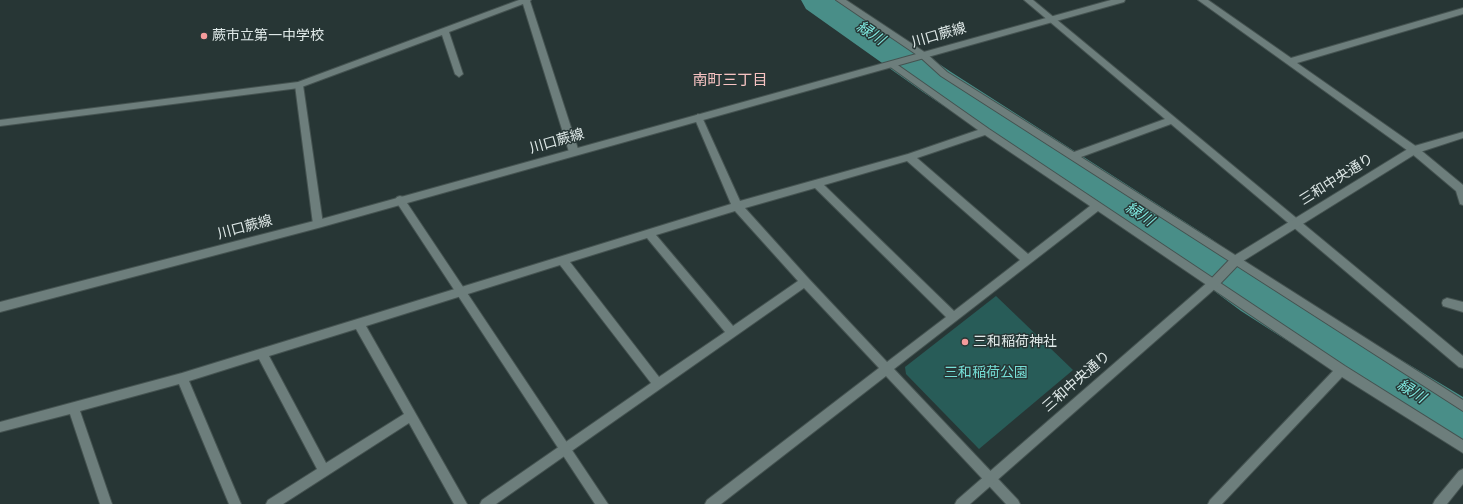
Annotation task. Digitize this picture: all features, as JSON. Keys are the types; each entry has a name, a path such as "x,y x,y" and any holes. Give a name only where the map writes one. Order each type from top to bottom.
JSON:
{"street":[{"path":"0,123 299,85 526,0 574,152"},
{"path":"840,0 921,56 944,74 1463,406"},
{"path":"1028,0 1050,20 1297,222 1463,363"},
{"name":"川口蕨線","path":"0,307 318,224 1121,0"},
{"path":"1202,0 1414,150 1461,189 1463,201"},
{"path":"1289,62 1463,11"},
{"path":"445,31 459,74"},
{"path":"895,63 986,131 1342,370 1463,447"},
{"path":"299,85 318,224"},
{"path":"698,117 737,206 805,282 1014,504"},
{"path":"1074,156 1172,120"},
{"path":"0,426 182,378 737,206 909,157 986,131"},
{"name":"三和中央通り","path":"960,504 1213,283 1236,261 1414,150 1463,135"},
{"path":"909,157 1027,260"},
{"path":"817,184 953,317"},
{"path":"400,200 602,504"},
{"path":"711,504 1098,206"},
{"path":"649,234 732,333"},
{"path":"563,260 658,384"},
{"path":"486,504 805,282"},
{"path":"1447,303 1463,307"},
{"path":"359,324 461,504"},
{"path":"262,353 324,471"},
{"path":"1214,504 1342,370"},
{"path":"182,378 235,504"},
{"path":"73,407 106,504"},
{"path":"272,504 410,416"},
{"path":"1439,504 1463,475"}],"green space":[{"name":"三和稲荷公園","path":"996,296 1073,370 979,449 906,374 905,367"}],"waterway":[{"name":"緑川","path":"819,0 937,82 1194,251 1257,297 1463,425"}],"place":[{"name":"蕨市立第一中学校","path":"204,36"},
{"name":"三和稲荷神社","path":"965,342"}],"district":[{"name":"南町三丁目","path":"730,81"}]}
